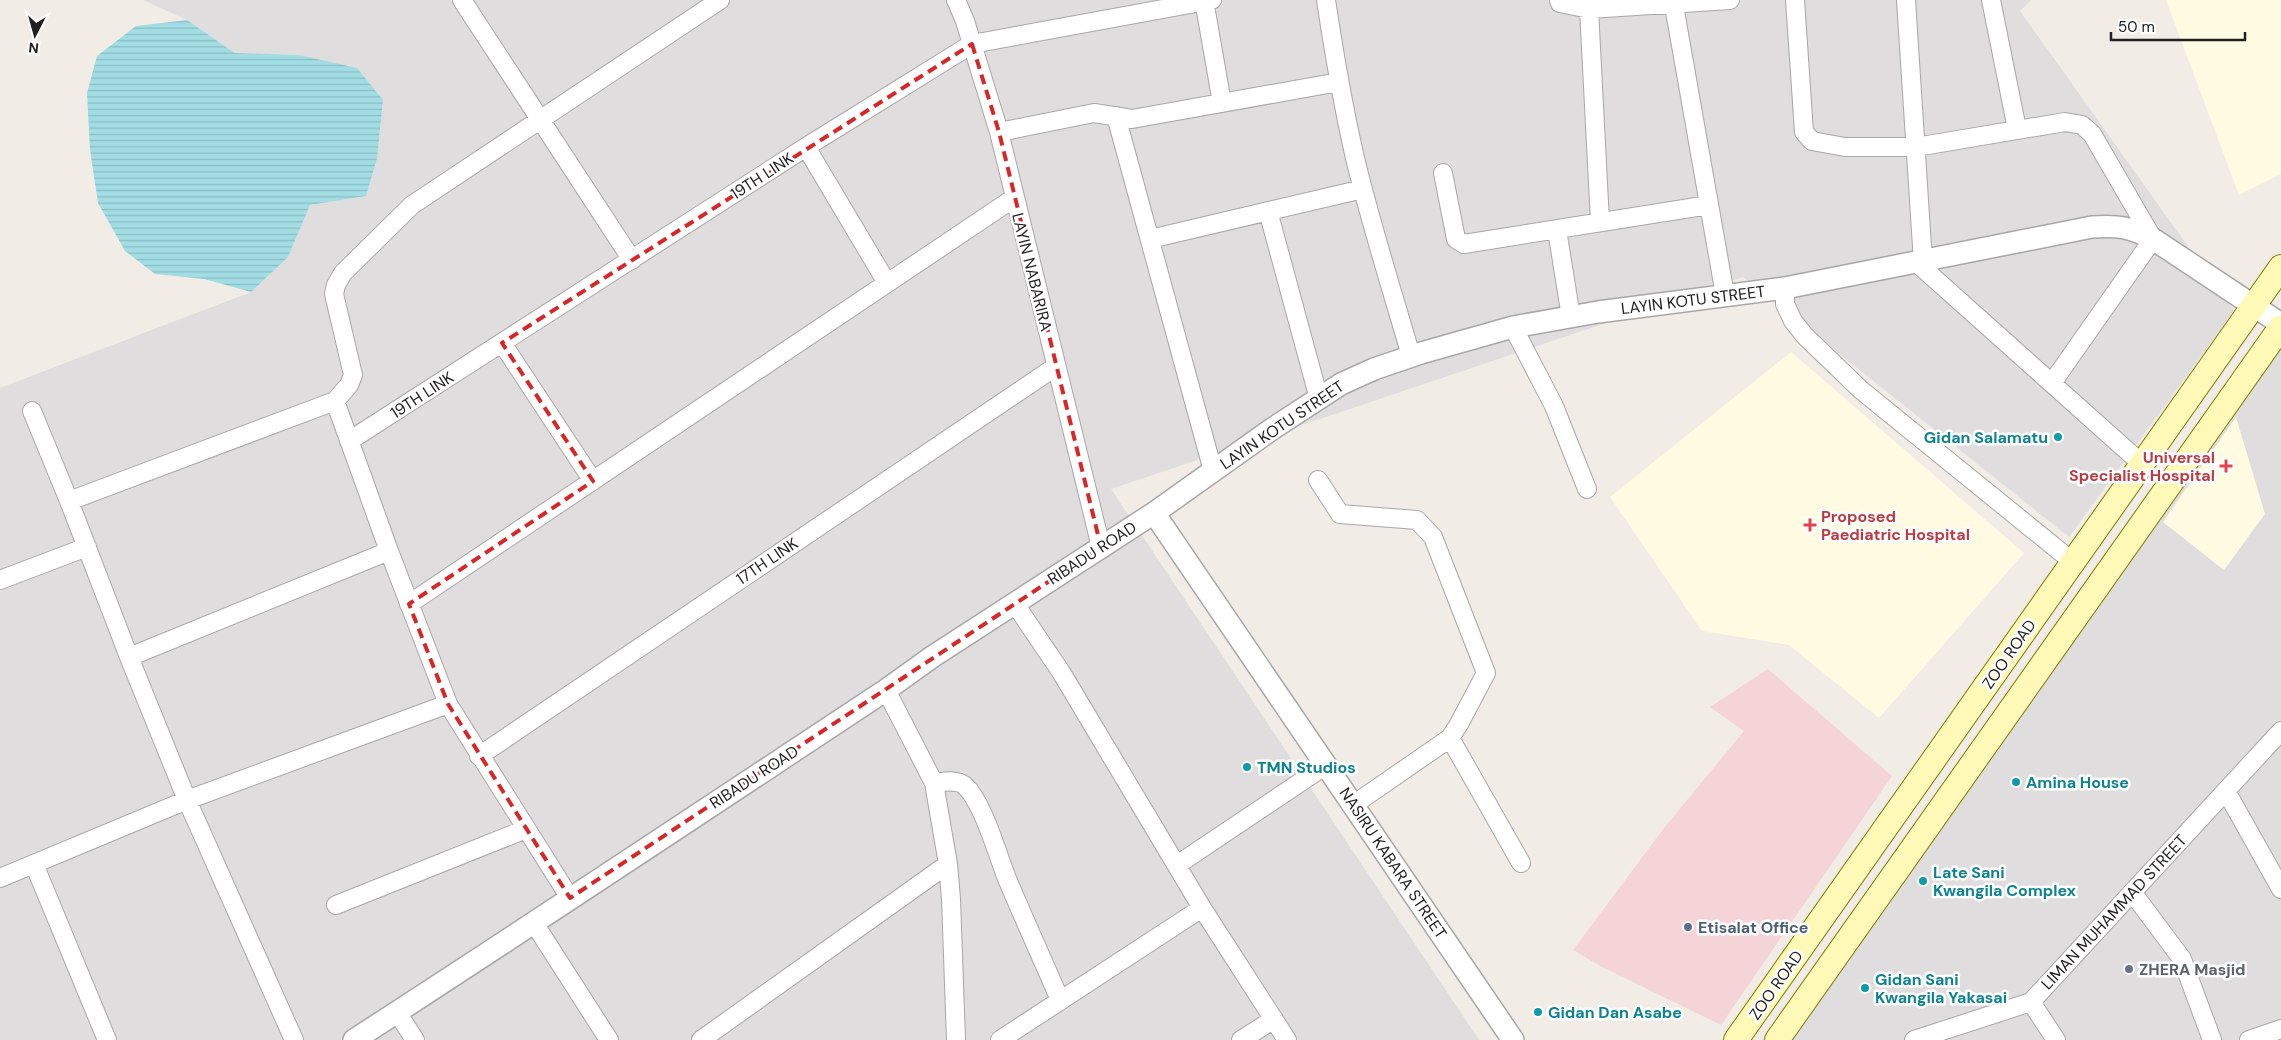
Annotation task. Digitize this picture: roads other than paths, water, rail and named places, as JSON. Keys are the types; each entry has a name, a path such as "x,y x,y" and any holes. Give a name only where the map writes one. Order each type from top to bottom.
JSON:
{"main road":[{"name":"ZOO ROAD","path":"1740,1039 2281,267"},
{"name":"ZOO ROAD","path":"1777,1040 2281,325"}],"street":[{"path":"462,0 632,260"},
{"name":"LAYIN NABARIRA","path":"956,0 972,44 999,132 1055,367 1101,546"},
{"path":"1207,0 1222,103"},
{"name":"19TH LINK","path":"349,441 806,148 972,44 1153,6 1207,0"},
{"path":"1326,0 1339,82 1363,189 1411,356"},
{"path":"1558,0 1560,3 1569,6 1589,9 1674,2 1730,0"},
{"path":"1796,0 1804,132 1812,141 1845,146 1916,147 2065,122 2082,125 2092,134 2153,239 2052,383"},
{"path":"1906,0 1916,147 1920,262 2142,464"},
{"path":"1990,0 2017,129"},
{"path":"69,501 335,401 349,384 353,375 334,294 336,285 343,273 412,204 717,1"},
{"path":"1674,2 1725,296"},
{"path":"1589,9 1600,222"},
{"path":"999,132 1094,113 1132,119 1339,82"},
{"path":"1116,116 1213,471"},
{"path":"806,148 887,283"},
{"path":"1443,173 1456,239 1460,243 1469,244 1709,204"},
{"path":"1150,239 1363,189"},
{"path":"409,604 1014,198"},
{"path":"1268,211 1319,399"},
{"name":"LAYIN KOTU STREET","path":"1154,513 1341,384 1411,356 1513,327 1572,317 1785,288 2092,227 2115,225 2134,229 2153,239 2254,305 2281,325"},
{"path":"1557,230 1572,317"},
{"path":"1785,288 1785,304 1793,321 1805,336 1861,390 2073,562"},
{"path":"1513,327 1554,406 1587,489"},
{"path":"502,343 593,481"},
{"name":"17TH LINK","path":"479,756 1055,367"},
{"path":"335,401 389,551 448,704 570,898"},
{"path":"32,411 187,800 294,1040"},
{"path":"1318,480 1340,514 1417,520 1433,536 1486,673 1460,724 1450,738 1353,804"},
{"name":"RIBADU ROAD","path":"354,1040 886,690 932,657 1154,513"},
{"name":"NASIRU KABARA STREET","path":"1154,513 1513,1040"},
{"path":"0,580 87,547"},
{"path":"129,657 389,551"},
{"path":"1015,604 1061,672 1202,908 1287,1040"},
{"path":"886,690 934,783 948,864 951,899 956,1040"},
{"path":"0,878 187,800 448,704"},
{"name":"LIMAN MUHAMMAD STREET","path":"1914,1040 2031,1002 2281,731"},
{"path":"1450,738 1521,863"},
{"path":"1177,865 1326,766"},
{"path":"934,783 956,782 962,784 970,792 986,822 1007,880 1060,1000"},
{"path":"2226,791 2281,889"},
{"path":"336,905 526,829"},
{"path":"34,864 107,1040"},
{"path":"701,1040 948,864"},
{"path":"2132,892 2182,959 2212,1040"},
{"path":"1000,1040 1202,908"},
{"path":"534,923 610,1040"},
{"path":"2031,1002 2056,1040"},
{"path":"397,1012 415,1040"},
{"path":"1242,1040 1274,1019"},
{"path":"2250,1040 2281,1029"}],"water":[{"path":"187,20 235,53 299,55 357,68 383,100 377,159 366,196 310,205 288,257 251,292 204,279 155,274 125,251 98,203 90,150 87,93 97,56 136,26"}],"place":[{"name":"Gidan Salamatu","path":"2058,437"},
{"name":"Universal Specialist Hospital","path":"2226,466"},
{"name":"Proposed Paediatric Hospital","path":"1810,525"},
{"name":"TMN Studios","path":"1247,767"},
{"name":"Amina House","path":"2016,782"},
{"name":"Late Sani Kwangila Complex","path":"1923,881"},
{"name":"Etisalat Office","path":"1688,927"},
{"name":"ZHERA Masjid","path":"2129,969"},
{"name":"Gidan Sani Kwangila Yakasai","path":"1865,988"},
{"name":"Gidan Dan Asabe","path":"1538,1012"}]}
